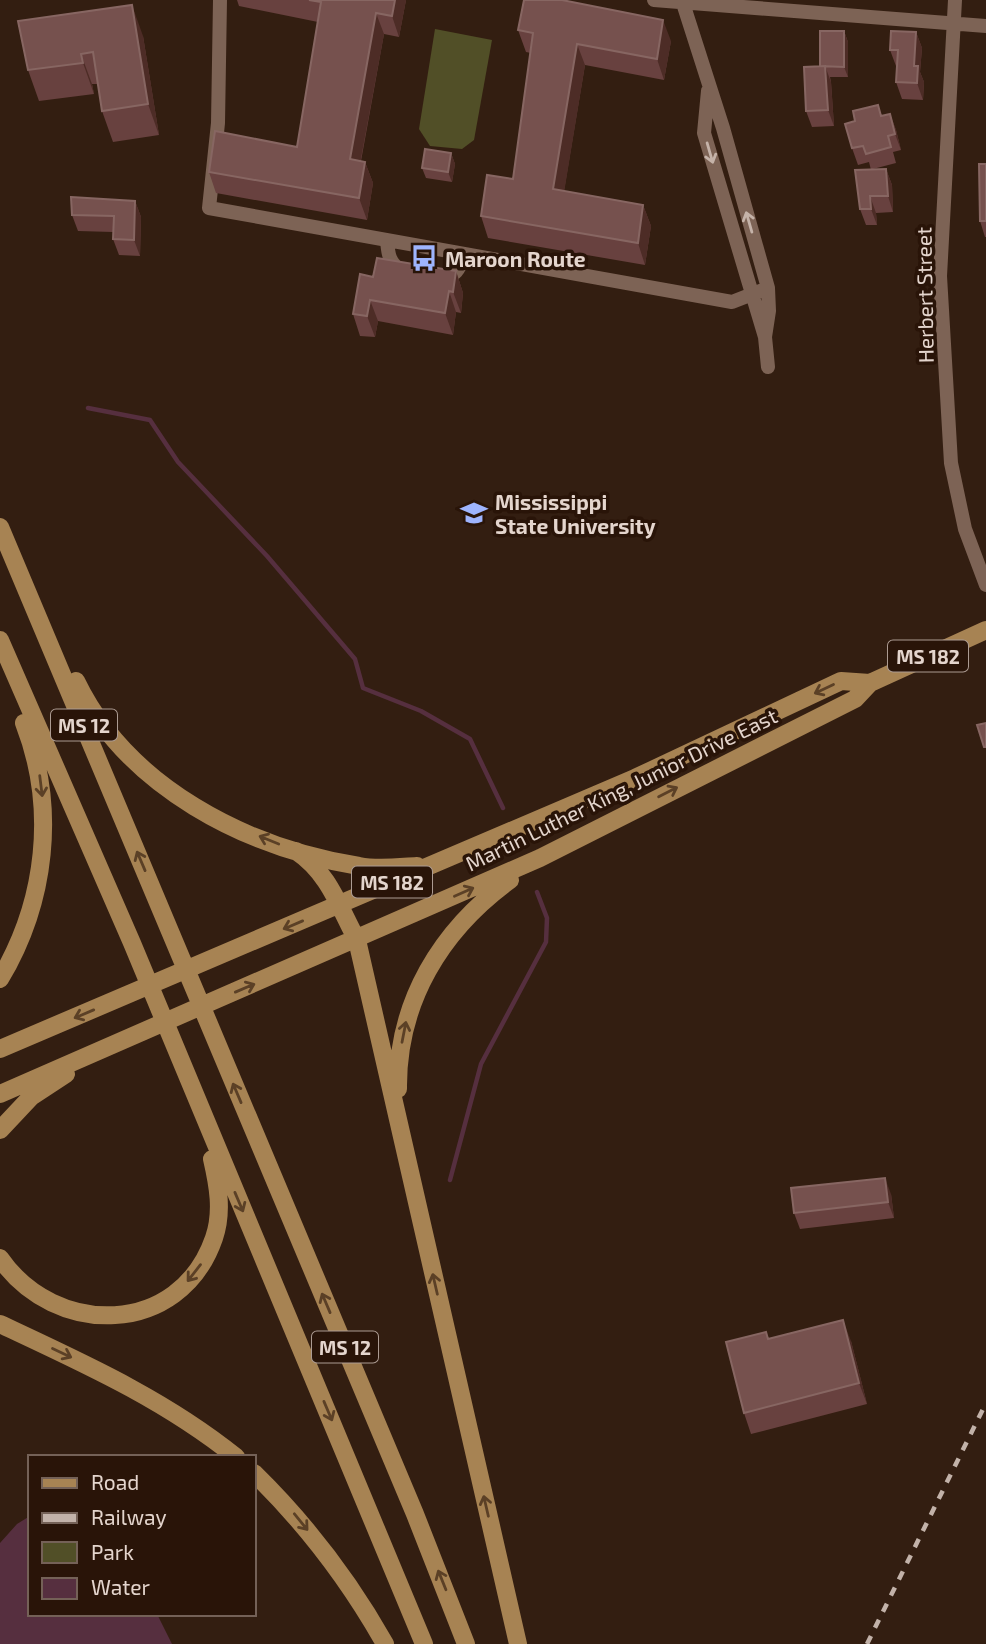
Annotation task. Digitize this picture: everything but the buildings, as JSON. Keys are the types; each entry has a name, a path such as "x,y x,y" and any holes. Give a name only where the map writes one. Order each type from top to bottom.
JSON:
{"main road":[{"path":"1,529 79,689 125,751 162,786 230,825 296,851 358,866 431,865"},
{"name":"MS 12","path":"1,529 415,1514 466,1644"},
{"name":"Martin Luther King, Junior Drive East","path":"0,1094 540,858 855,699 870,683 986,630"},
{"name":"MS 12","path":"0,640 132,943 424,1644"},
{"path":"0,650 39,771 43,822 36,892 22,938 0,979"},
{"name":"Martin Luther King, Junior Drive East","path":"0,1049 635,778 841,681 870,683"},
{"path":"296,851 317,867 328,881 357,940 518,1644"},
{"path":"399,1124 398,1067 404,1033 411,1002 429,965 450,934 484,898 540,858"},
{"path":"0,1130 31,1097 94,1054"},
{"path":"0,1258 30,1290 70,1312 110,1316 129,1314 167,1299 197,1271 215,1238 218,1187 202,1115"},
{"path":"0,1324 159,1402 202,1430 233,1455"},
{"path":"256,1475 290,1508 327,1554 385,1644"}],"street":[{"path":"220,0 218,123 209,208 732,302 768,288"},
{"path":"654,0 772,5 986,26"},
{"name":"Herbert Street","path":"955,0 940,276 951,463 965,529 986,585"},
{"path":"682,2 768,288 769,311 765,337"},
{"path":"709,86 704,133 765,337 768,368"},
{"path":"387,240 388,254 393,266 423,276 450,277 460,269 464,254"}],"green space":[{"path":"435,29 492,40 474,140 462,149 430,146 419,129"}],"water":[{"path":"28,1517 28,1616 158,1616 172,1644 0,1644 0,1543 17,1524"}],"waterway":[{"path":"88,408 150,420 178,462 267,556 355,659 363,688 421,711 470,739 503,808"},
{"path":"450,1180 481,1064 546,942 547,918 537,892"}],"railway":[{"path":"867,1644 986,1403"}],"place":[{"name":"Maroon Route","path":"424,258"},
{"name":"Mississippi State University","path":"474,513"}]}
